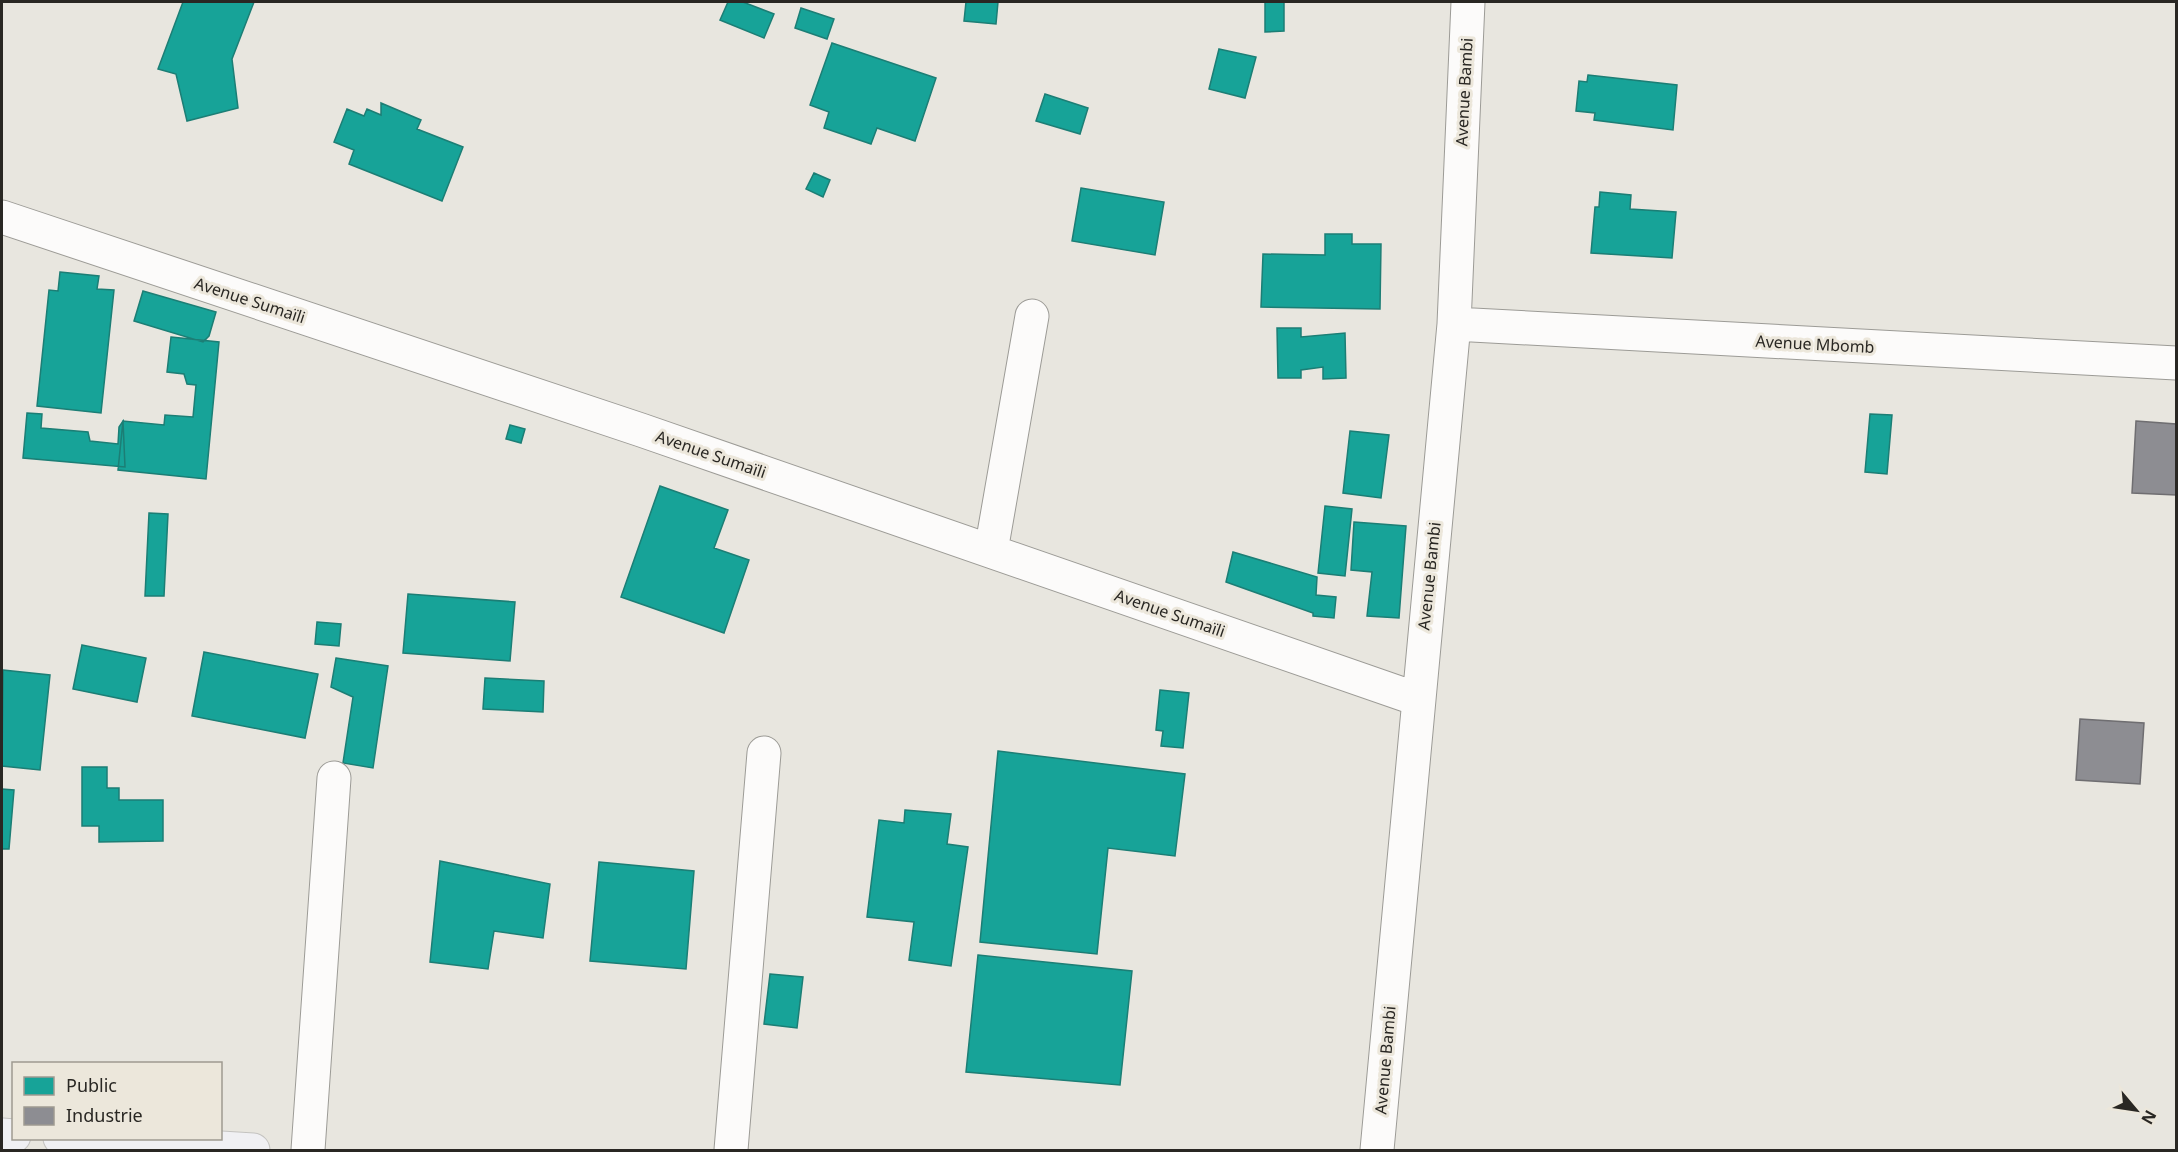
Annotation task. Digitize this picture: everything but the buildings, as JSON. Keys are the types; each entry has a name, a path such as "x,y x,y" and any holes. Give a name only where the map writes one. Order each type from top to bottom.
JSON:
{"main road":[{"path":"92,1140 253,1150"}],"street":[{"name":"Avenue Bambi","path":"1377,1150 1454,324 1468,2"},
{"name":"Avenue Sumaïli","path":"2,217 652,434 1418,699"},
{"path":"991,551 1032,316"},
{"name":"Avenue Mbomb","path":"1454,324 2176,363"},
{"path":"730,1150 764,753"},
{"path":"308,1150 334,778"}]}
